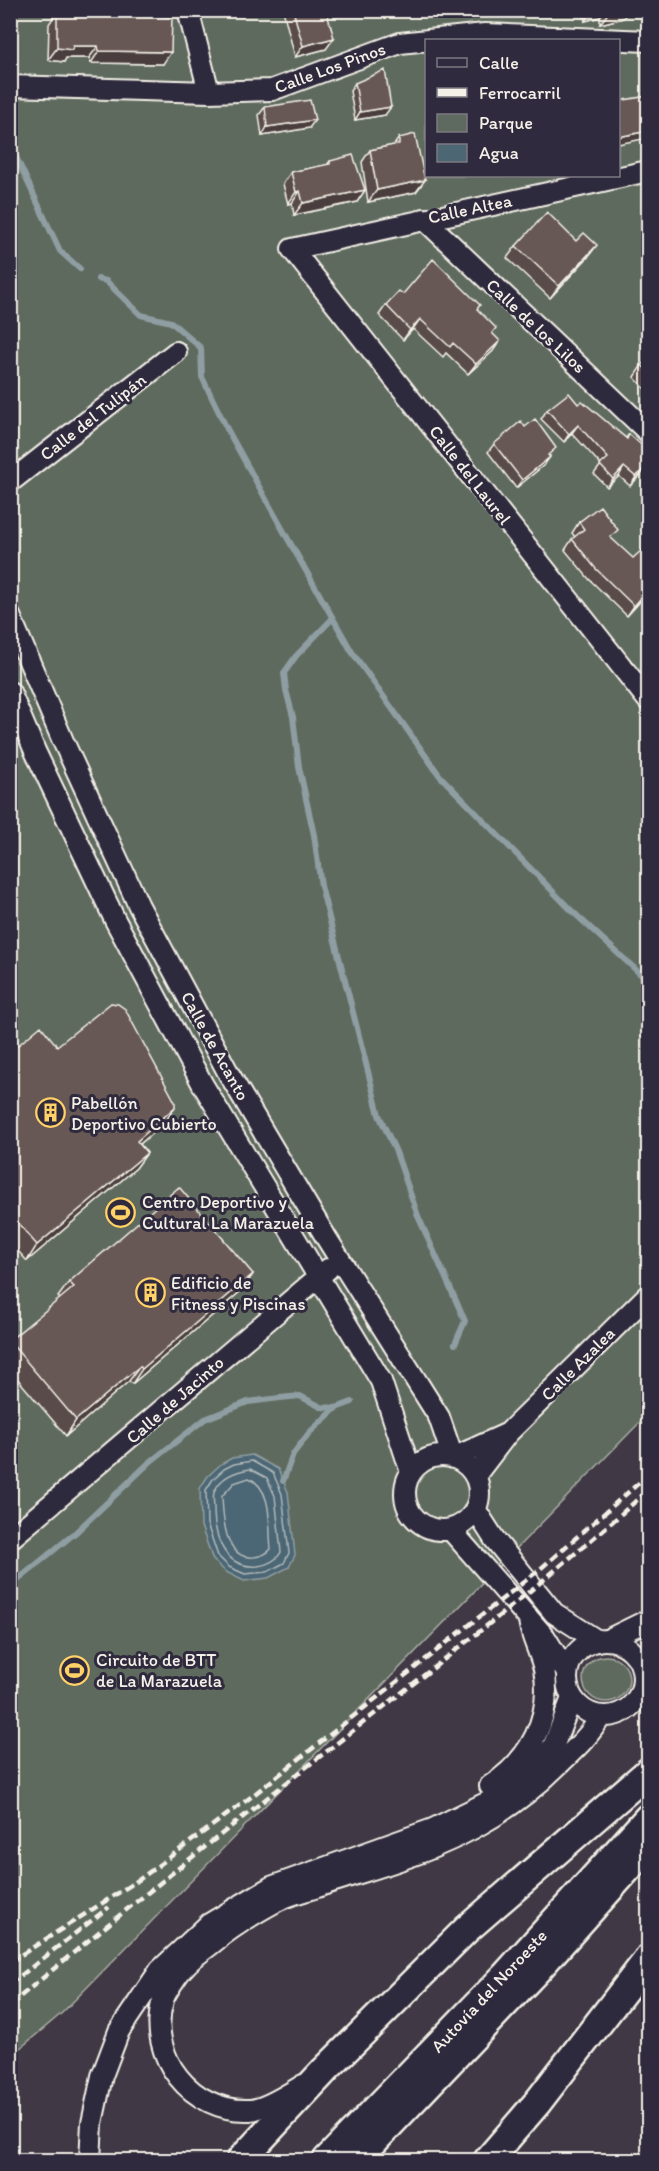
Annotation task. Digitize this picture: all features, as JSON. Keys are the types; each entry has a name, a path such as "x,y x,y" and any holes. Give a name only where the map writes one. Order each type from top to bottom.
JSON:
{"highway":[{"path":"241,2160 326,2070 468,1929 648,1772"},
{"name":"Autovía del Noroeste","path":"327,2160 505,1976 648,1818"},
{"path":"356,2160 536,1971 648,1846"},
{"path":"488,2160 537,2103 648,1959"}],"street":[{"path":"188,10 209,92"},
{"name":"Calle Los Pinos","path":"438,39 485,34 601,39"},
{"name":"Calle Los Pinos","path":"10,86 209,92 272,90 400,43 425,40"},
{"name":"Calle Los Pinos","path":"620,40 648,41"},
{"name":"Calle Altea","path":"292,249 648,171"},
{"name":"Calle de los Lilos","path":"424,219 648,432"},
{"name":"Calle del Laurel","path":"292,249 648,700"},
{"name":"Calle del Tulipán","path":"10,482 177,352"},
{"name":"Calle de Acanto","path":"10,616 63,741 139,906 229,1074 340,1259 439,1417 453,1458"},
{"name":"Calle de Acanto","path":"10,692 35,751 115,920 202,1085 381,1381 411,1472"},
{"name":"Calle de Jacinto","path":"10,1539 340,1259"},
{"name":"Calle Azalea","path":"475,1476 508,1433 648,1294"},
{"name":"Calle Azalea","path":"453,1458 508,1433"},
{"path":"434,1456 453,1458 462,1462 475,1476 478,1499 475,1509 468,1518 450,1529 426,1526 415,1518 408,1508 405,1496 406,1483 417,1465 434,1456"},
{"path":"475,1509 495,1540 554,1613 603,1641 617,1642 633,1653 639,1661 646,1675 638,1697 625,1711 602,1716 580,1707 572,1698 567,1682 570,1662 577,1653 585,1645 603,1641 648,1620"},
{"path":"450,1529 545,1637 567,1673"},
{"path":"433,1829 458,1807 498,1781 516,1765 537,1736 544,1713 544,1671 529,1620"},
{"path":"90,2160 92,2123 102,2076 119,2031 160,1970 209,1924 271,1887 433,1829 494,1799 524,1777 553,1747 572,1698"},
{"path":"326,2070 285,2096 252,2110 225,2108 199,2097 181,2082 166,2058 160,2030 163,1999 184,1966 227,1931 279,1900 432,1848 474,1828 512,1805 536,1787 594,1729 602,1716"}],"green space":[{"path":"11,11 648,11 648,1414 62,2013 11,2056"},
{"path":"606,1656 622,1663 629,1679 622,1695 606,1702 590,1695 583,1679 590,1663"}],"water":[{"path":"252,1455 278,1469 288,1492 295,1555 289,1567 268,1578 244,1581 226,1572 213,1560 201,1526 200,1488 208,1476 221,1464 232,1458"}],"building":[{"path":"72,10 101,10 101,14 129,15 129,10 158,10 158,16 172,17 171,52 99,51 98,46 73,46 72,50 57,48 57,12 71,12"},
{"path":"293,10 326,10 334,38 303,46"},
{"path":"385,70 391,107 360,112 355,83"},
{"path":"648,96 648,131 620,137 620,101"},
{"path":"310,100 315,120 267,127 265,107"},
{"path":"415,134 425,180 377,190 370,150 399,144 399,138"},
{"path":"353,155 365,190 303,203 300,191 296,192 291,172 330,164 330,161"},
{"path":"547,212 576,241 584,233 597,245 559,286 516,246"},
{"path":"433,259 480,305 477,309 496,328 492,333 500,341 476,364 453,343 450,347 420,319 410,330 386,305 399,291 403,294"},
{"path":"648,359 648,372 642,365"},
{"path":"569,393 578,404 582,401 627,439 629,434 648,451 645,455 648,458 648,464 636,477 624,467 613,479 600,465 608,458 578,425 569,434 547,410"},
{"path":"535,419 556,448 548,455 550,457 522,480 494,444 521,421 525,427"},
{"path":"600,506 618,530 610,537 633,558 643,549 648,555 648,590 634,606 596,569 572,539 584,529 579,522"},
{"path":"111,1003 118,1004 125,1009 175,1102 175,1107 137,1141 147,1153 37,1245 10,1214 10,1052 41,1026 57,1046"},
{"name":"Edificio de Fitness y Piscinas","path":"179,1187 253,1274 142,1369 140,1366 76,1420 10,1340 74,1287 69,1282"}],"waterway":[{"path":"10,144 60,251 80,269"},
{"path":"98,279 106,281 141,315 171,322 201,348 202,377 227,429 352,652 440,776 572,911 648,981"},
{"path":"333,618 296,656 284,673 286,690 293,717 299,767 314,835 321,886 379,1115 396,1152 418,1216 465,1321 455,1344"},
{"path":"10,1586 75,1533 150,1462 205,1419 248,1402 280,1398 300,1396 321,1407 336,1408 352,1402"},
{"path":"283,1481 293,1454 309,1433 336,1408"}],"railway":[{"path":"10,1962 140,1879 247,1800 539,1570 648,1475"},
{"path":"10,2005 179,1868 501,1614 648,1490"},
{"path":"10,1984 109,1907"}],"place":[{"name":"Pabellón Deportivo Cubierto","path":"50,1113"},
{"name":"Centro Deportivo y Cultural La Marazuela","path":"121,1212"},
{"name":"Edificio de Fitness y Piscinas","path":"150,1293"},
{"name":"Circuito de BTT de La Marazuela","path":"75,1670"}]}
